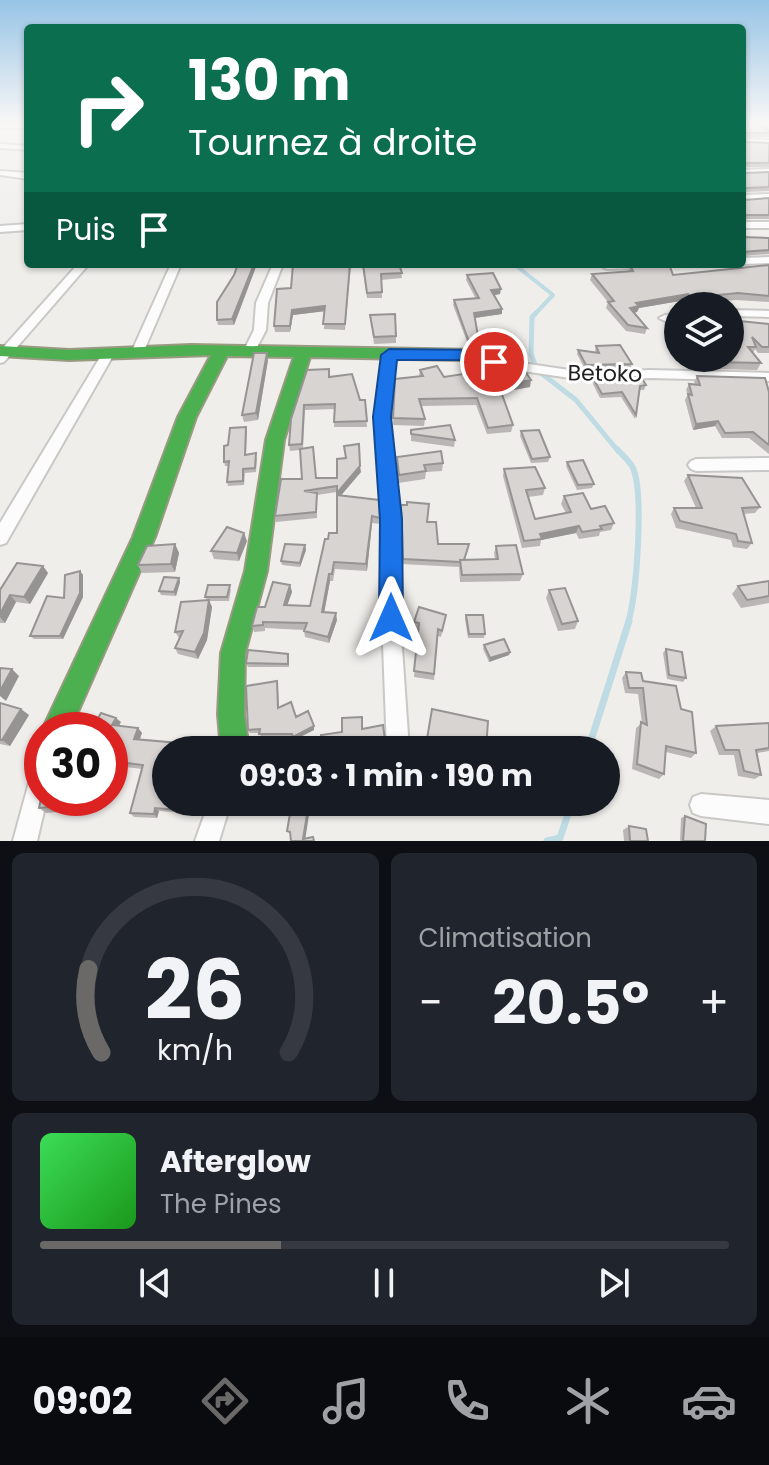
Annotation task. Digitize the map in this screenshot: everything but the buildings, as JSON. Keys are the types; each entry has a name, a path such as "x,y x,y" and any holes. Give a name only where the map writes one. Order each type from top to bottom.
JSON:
{"street":[{"path":"746,172 769,171"},
{"path":"0,173 24,176"},
{"path":"746,198 769,197"},
{"path":"746,225 769,225"},
{"path":"0,229 24,227"},
{"path":"746,261 769,260"},
{"path":"2,354 80,268"},
{"path":"137,353 174,268"},
{"path":"249,352 260,330 262,303 276,268"},
{"path":"744,313 769,314"},
{"path":"64,712 144,537 187,417 221,352"},
{"path":"2,354 304,352 479,355 468,359"},
{"path":"233,736 233,653 256,571 275,440 304,352"},
{"path":"0,538 108,354"},
{"path":"389,355 382,417 391,519 391,618 397,736"},
{"name":"Betoko","path":"468,359 590,377 650,374 769,377"},
{"path":"696,465 769,464"},
{"path":"701,805 769,812"},
{"path":"25,841 31,816"},
{"path":"207,841 215,816"}],"waterway":[{"path":"519,268 553,295 534,315"},
{"path":"534,315 531,354 537,370 576,400 618,451"},
{"path":"617,449 633,468 638,499 636,568 628,623"},
{"path":"592,736 629,621"},
{"path":"547,841 560,838 567,816"}],"traffic: fast":[{"path":"0,351 69,355 191,350 479,355 468,359"},
{"path":"64,712 144,537 187,417 221,352"},
{"path":"233,736 233,653 256,571 275,440 304,352"}],"route":[{"path":"391,618 391,519 382,417 389,355 479,355 468,359 494,362"}]}
